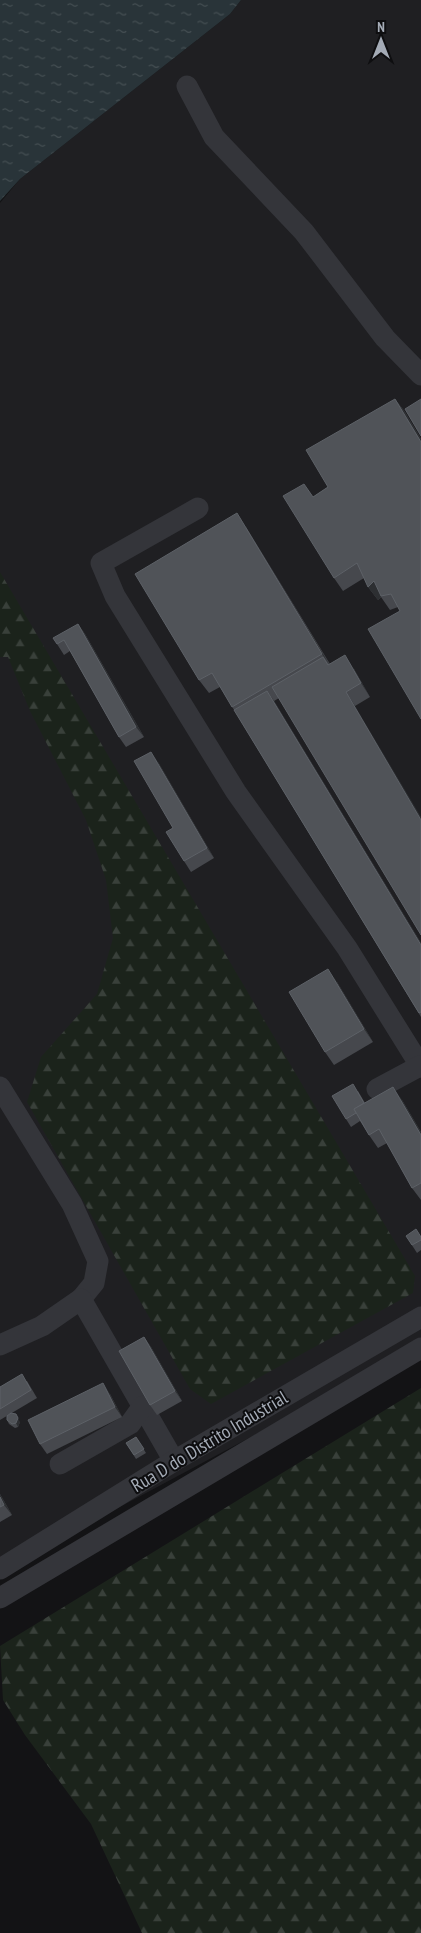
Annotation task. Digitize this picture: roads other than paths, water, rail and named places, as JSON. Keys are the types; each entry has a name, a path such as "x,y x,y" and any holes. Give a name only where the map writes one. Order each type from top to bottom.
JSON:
{"street":[{"path":"187,86 214,137 304,232 385,338 421,375"},
{"path":"198,508 101,563 115,596 236,792 347,948 421,1067 377,1089"},
{"path":"0,1087 72,1204 98,1261 94,1283 81,1299 42,1326 0,1345"},
{"path":"81,1299 174,1461"},
{"name":"Rua D do Distrito Industrial","path":"0,1570 174,1461 421,1317"},
{"name":"Rua D do Distrito Industrial","path":"0,1598 421,1348"},
{"path":"60,1464 130,1424 143,1406"}],"water":[{"path":"0,0 241,0 230,14 20,179 0,201"}]}
